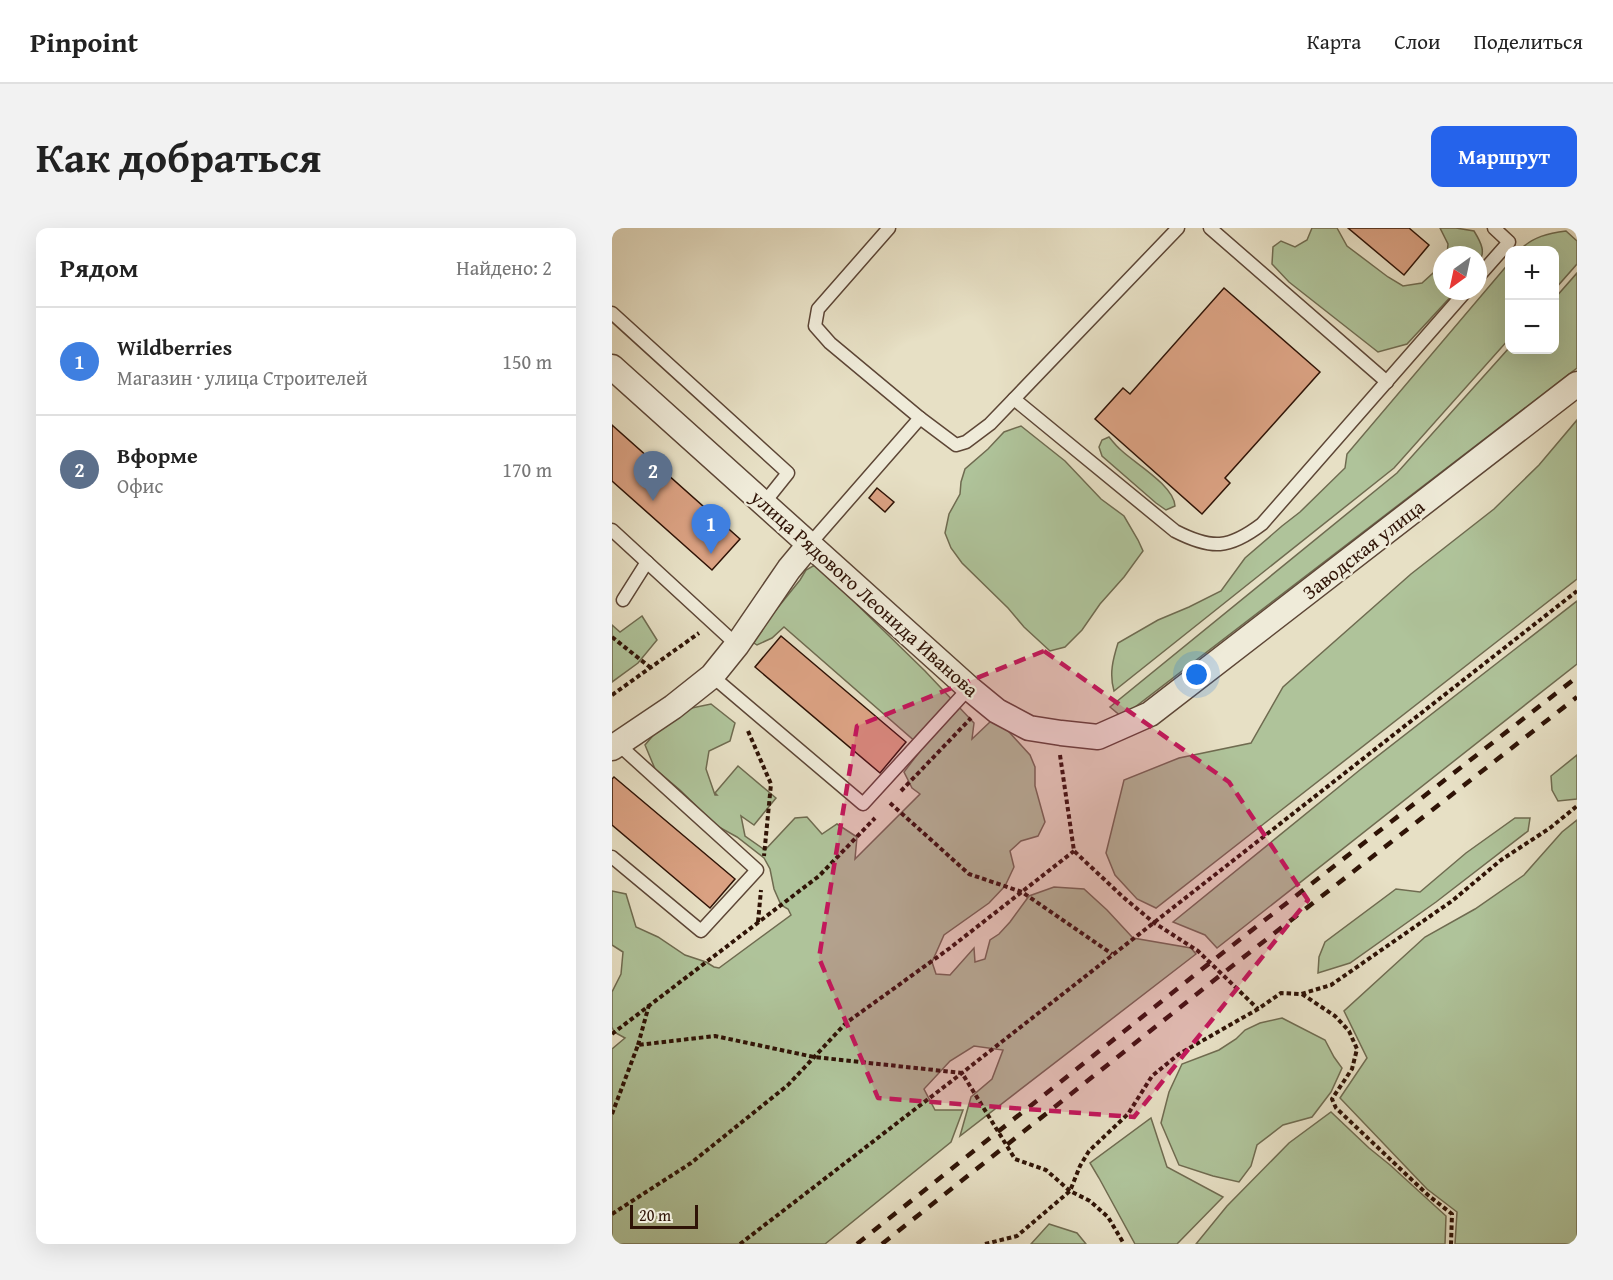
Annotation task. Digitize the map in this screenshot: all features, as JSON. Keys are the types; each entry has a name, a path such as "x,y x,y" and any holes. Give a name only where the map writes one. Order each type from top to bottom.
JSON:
{"street":[{"name":"улица Рядового Леонида Иванова","path":"612,367 997,711 1029,728 1098,737 1150,714"},
{"name":"Заводская улица","path":"1150,714 1577,384"},
{"path":"615,746 674,707 712,676 809,545"}],"lane":[{"path":"889,228 818,309 815,326 830,343 956,445 966,442 990,424 1178,228"},
{"path":"1209,228 1387,382"},
{"path":"1487,267 1509,242 1494,228"},
{"path":"1014,399 1175,531 1189,538 1214,545 1230,543 1262,525 1458,300"},
{"path":"612,313 788,473 764,503"},
{"path":"809,545 920,418"},
{"path":"612,530 737,645"},
{"path":"622,600 647,562"},
{"path":"712,676 863,804 969,688"},
{"path":"612,857 701,931 757,870 615,746"}],"path":[{"path":"740,1244 1577,591"},
{"path":"612,695 713,623"},
{"path":"612,637 651,668"},
{"path":"732,694 771,784 764,858"},
{"path":"1061,733 1059,749 1074,851 1153,922 1198,951 1258,1009"},
{"path":"890,803 969,874 1022,892 1112,954"},
{"path":"985,1244 1017,1236 1070,1191 1089,1151 1128,1114 1152,1076 1179,1054 1258,1009 1281,993 1301,994 1331,985 1452,901 1501,860 1550,828 1577,806"},
{"path":"612,1214 692,1163 788,1085 846,1023 950,948 1074,851"},
{"path":"612,1034 819,876"},
{"path":"758,922 762,879"},
{"path":"1301,994 1335,1016 1349,1031 1358,1049 1352,1069 1332,1099 1336,1108 1429,1196 1452,1214 1451,1244"},
{"path":"612,1114 638,1045 649,1005"},
{"path":"638,1045 715,1036 814,1057 962,1073"},
{"path":"962,1073 1015,1159 1046,1170 1070,1191 1090,1201 1108,1217 1124,1244"}],"highlighted area":[{"path":"1044,651 1229,782 1308,900 1134,1117 878,1098 819,958 857,726"}],"green space":[{"path":"1312,228 1337,228 1347,246 1403,286 1422,283 1433,273 1433,300 1448,300 1407,344 1378,352 1289,282 1272,264 1273,247 1281,241 1295,247 1307,240"},
{"path":"1440,228 1474,231 1481,246 1448,246"},
{"path":"1566,231 1577,241 1577,264 1559,284 1559,246 1525,246 1541,236"},
{"path":"1505,268 1505,343 1394,468 1114,691 1113,661 1118,643 1158,620 1221,591 1245,558 1300,512 1345,468 1347,454 1478,300 1487,300 1487,289"},
{"path":"1577,273 1577,368 1122,717 1110,707 1397,473 1505,352 1559,354 1559,293"},
{"path":"1577,420 1577,579 1156,908 1137,899 1115,875 1106,853 1124,780 1179,758 1251,743 1283,687 1411,574 1494,509 1539,465"},
{"path":"1021,426 1065,461 1101,499 1124,516 1143,551 1082,630 1065,647 1050,651 962,563 951,548 945,533 949,514 960,494 965,469 1004,432"},
{"path":"1109,437 1161,483 1173,498 1175,506 1166,510 1102,456 1099,447 1102,440"},
{"path":"813,566 821,566 837,585 925,671 974,723 972,739 991,721 1001,723 1030,755 1035,767 1035,786 1045,822 1038,836 1021,841 1010,851 1014,867 1005,886 989,903 944,935 932,962 936,974 950,975 974,948 975,962 985,959 990,940 1010,922 1029,896 1054,887 1084,889 1133,938 1191,948 1196,954 960,1136 971,1097 992,1079 1003,1050 974,1046 950,1061 924,1089 935,1110 963,1110 951,1142 825,1244 612,1244 612,1049 625,1038 614,1032 612,1027 612,992 621,974 623,952 612,945 612,891 626,894 636,927 658,937 685,955 719,968 791,915 788,909 781,905 774,889 770,869 764,858 737,837 717,826 655,769 645,745 656,732 687,709 711,704 735,723 730,741 709,751 706,769 715,795 738,766 776,798 754,825 741,816 745,836 765,850 795,818 807,817 822,834 837,824 857,837 855,859 920,794 912,788 904,772 920,751 918,744 784,627 772,638 757,645 751,641 806,570"},
{"path":"1577,601 1577,664 1217,948 1205,935 1173,922 1361,769"},
{"path":"642,616 657,640 638,663 612,682 612,625 620,632"},
{"path":"1577,755 1577,799 1558,801 1552,790 1551,776"},
{"path":"1515,818 1530,818 1528,831 1436,902 1350,963 1318,973 1319,957 1325,942 1396,889 1420,892 1466,853"},
{"path":"1577,820 1577,1244 1455,1244 1457,1212 1427,1189 1340,1098 1367,1058 1344,1011 1425,937 1475,909 1524,875 1562,832"},
{"path":"1282,1018 1325,1040 1342,1068 1331,1092 1312,1117 1283,1125 1257,1145 1251,1166 1239,1182 1179,1165 1161,1123 1169,1092 1182,1064 1219,1050 1245,1030 1260,1023"},
{"path":"1331,1112 1446,1216 1445,1244 1196,1244 1227,1206 1289,1143"},
{"path":"1151,1118 1167,1167 1223,1197 1177,1244 1135,1244 1090,1163"},
{"path":"1049,1224 1077,1233 1086,1244 1031,1244"}],"building":[{"path":"1348,228 1409,228 1429,245 1404,275"},
{"path":"1224,288 1320,372 1225,478 1230,483 1202,514 1095,419 1123,388 1130,394"},
{"path":"612,425 740,539 712,570 612,481"},
{"path":"877,488 894,502 885,512 869,498"},
{"path":"781,636 906,742 880,773 755,667"},
{"path":"614,777 735,879 710,908 612,825 612,779"}],"railway":[{"path":"857,1244 1211,962 1577,677"},
{"path":"882,1244 1222,974 1577,697"}],"place":[{"name":"Вформе","path":"653,501"},
{"name":"Wildberries","path":"711,554"}]}
